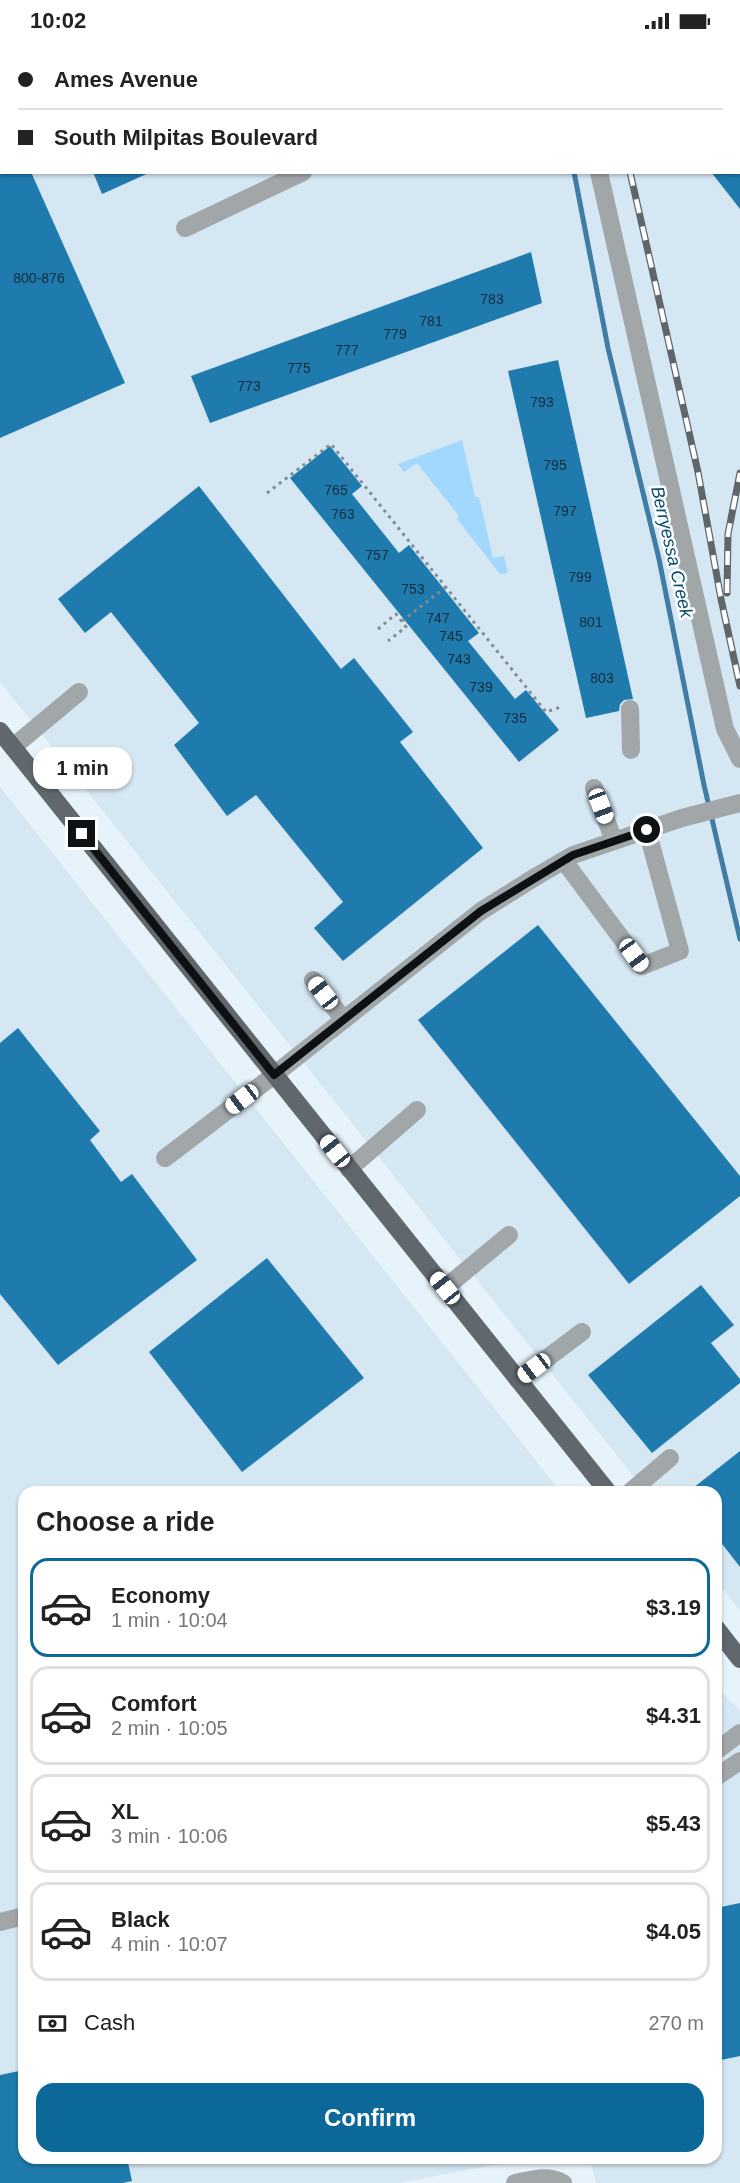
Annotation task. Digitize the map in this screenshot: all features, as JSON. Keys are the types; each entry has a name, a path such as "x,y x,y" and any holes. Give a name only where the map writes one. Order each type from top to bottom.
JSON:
{"main road":[{"path":"0,731 603,1486"},
{"path":"722,1636 740,1659"}],"street":[{"path":"185,228 299,174"},
{"path":"599,174 725,729 740,759"},
{"path":"13,747 79,692"},
{"path":"630,709 631,750"},
{"path":"594,788 614,841"},
{"path":"165,1158 481,911 564,861 682,818 740,803"},
{"path":"564,861 642,966 680,951 647,830"},
{"path":"313,980 344,1020"},
{"path":"349,1169 417,1110"},
{"path":"445,1288 509,1235"},
{"path":"518,1380 582,1332"},
{"path":"637,1486 670,1458"},
{"path":"722,1746 740,1733"},
{"path":"722,1773 740,1761"},
{"path":"0,1922 18,1918"},
{"path":"515,2183 542,2177 563,2183"}],"path":[{"path":"267,493 331,444 546,712 561,707"},
{"path":"402,621 446,587"},
{"path":"378,629 396,614 402,621 406,627 388,641"}],"shaded area":[{"path":"0,174 740,174 740,1611 722,1588 722,1486 641,1486 0,682"},
{"path":"462,440 475,497 479,497 493,558 504,556 508,573 500,574 457,519 459,516 417,463 404,472 398,464"},
{"path":"0,787 556,1486 18,1486 18,2164 500,2164 399,2183 0,2183"},
{"path":"722,1692 740,1711 740,2183 596,2183 591,2164 722,2164"}],"building":[{"path":"0,174 32,174 125,383 0,438"},
{"path":"94,174 147,174 102,194"},
{"path":"713,174 740,174 740,209"},
{"path":"531,252 542,303 210,423 191,376"},
{"path":"558,360 633,699 624,700 620,704 619,711 586,718 508,371"},
{"path":"330,446 362,486 352,494 399,553 409,545 479,633 468,641 515,699 526,690 559,730 519,762 290,478"},
{"path":"199,486 341,669 354,658 413,732 400,742 483,848 343,961 314,928 343,902 256,795 227,816 174,745 199,723 111,612 85,633 58,599"},
{"path":"538,925 740,1176 740,1196 629,1284 418,1020"},
{"path":"18,1028 100,1131 90,1140 121,1182 132,1174 197,1260 58,1365 0,1294 0,1043"},
{"path":"267,1258 364,1378 242,1472 149,1352"},
{"path":"701,1285 734,1325 711,1343 740,1379 740,1383 652,1453 588,1375"},
{"path":"740,1451 740,1567 722,1544 722,1486 696,1486"},
{"path":"740,1903 740,2056 722,2060 722,1907"},
{"path":"18,2071 18,2164 128,2164 132,2181 123,2183 0,2183 0,2075"}],"waterway":[{"name":"Berryessa Creek","path":"574,174 608,348 659,559 704,785 740,939"}],"railway":[{"path":"630,174 698,472 721,599 740,686"},
{"path":"727,593 728,534 740,473"}],"route":[{"path":"82,834 274,1075 481,911 573,855 647,830"}]}
